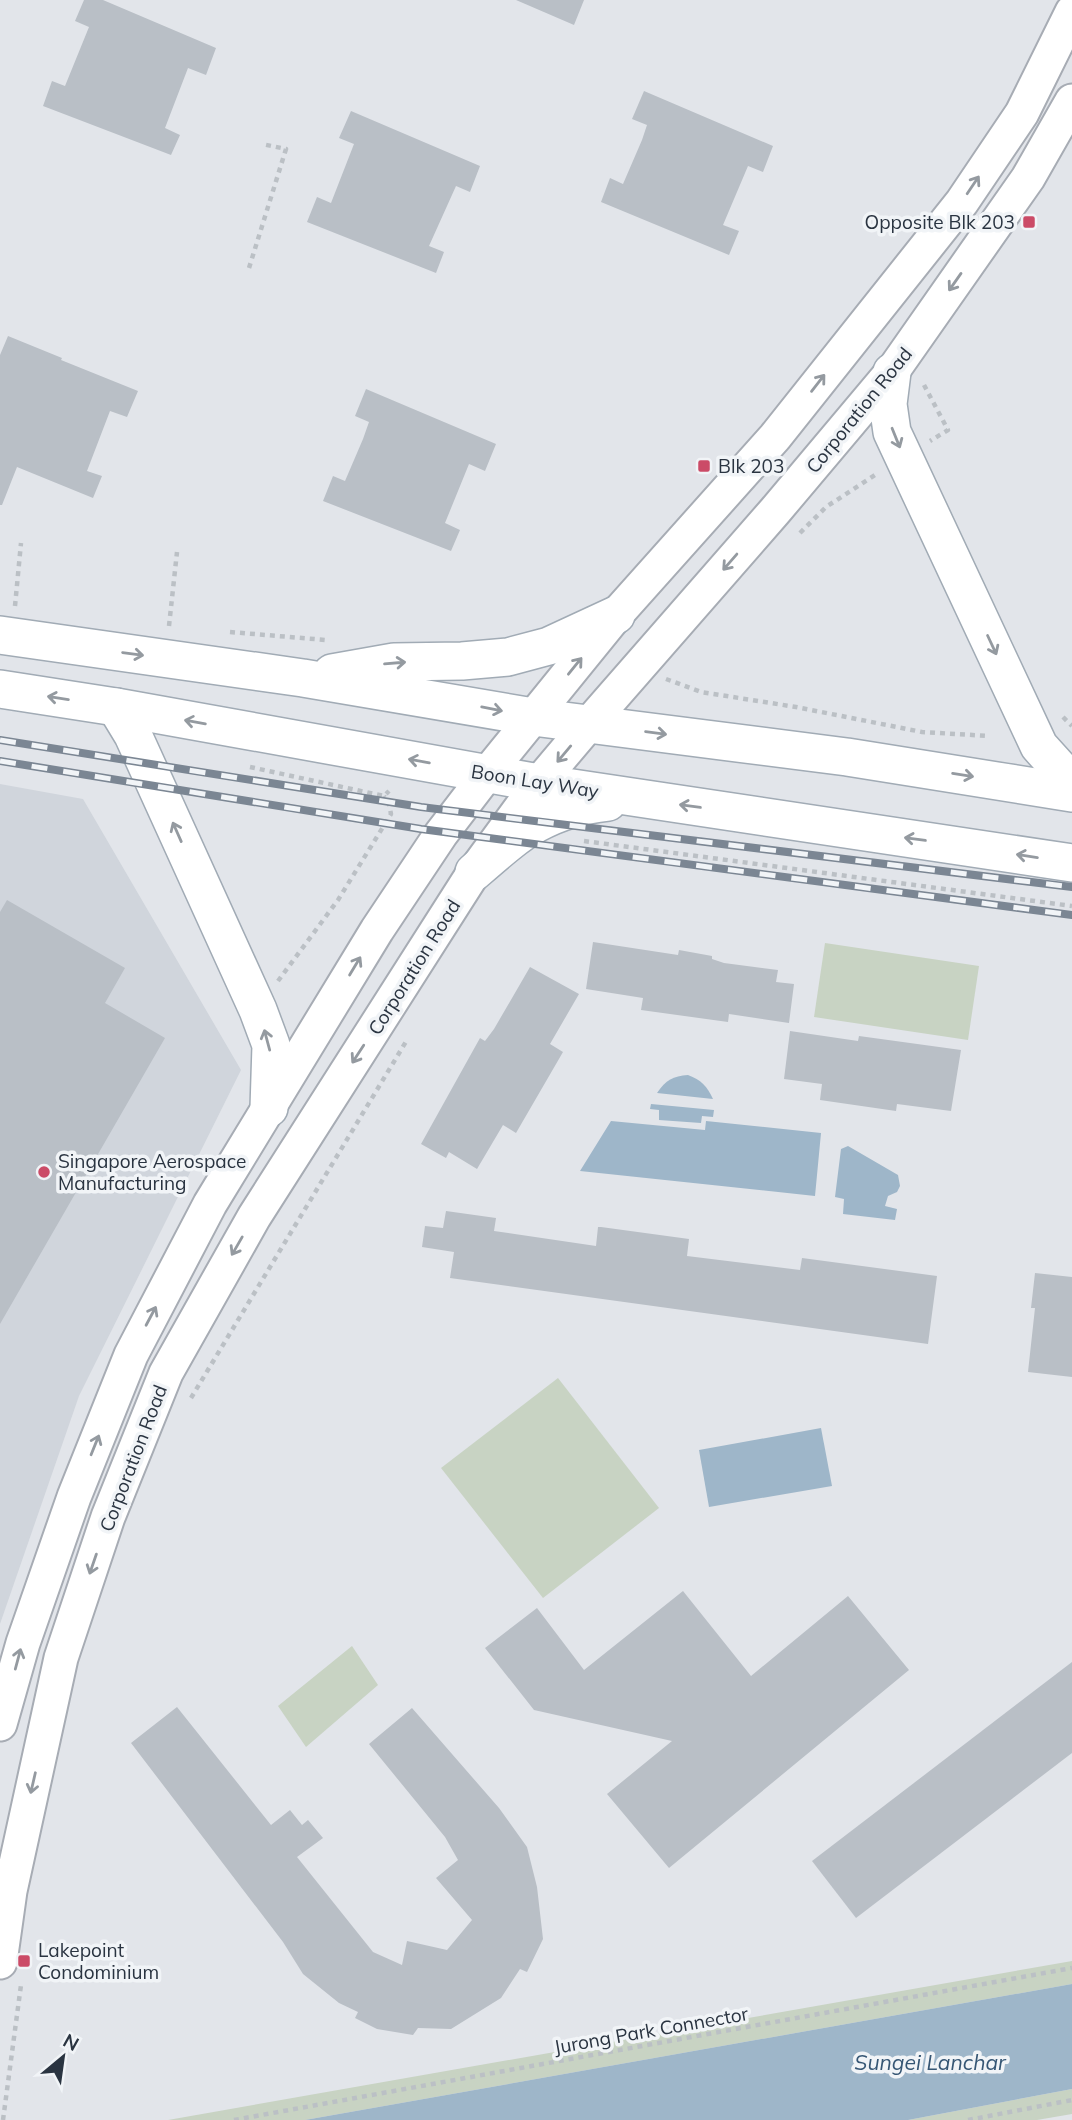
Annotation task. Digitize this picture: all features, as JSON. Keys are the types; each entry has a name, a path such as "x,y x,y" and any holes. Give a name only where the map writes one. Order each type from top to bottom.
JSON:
{"main road":[{"name":"Corporation Road","path":"0,1724 31,1619 131,1355 210,1204 377,930 441,834 486,774 616,615 775,437 962,202 1022,113 1072,12"},
{"name":"Corporation Road","path":"11,1968 10,1891 61,1658 108,1517 166,1373 254,1217 474,872 539,783 892,372 1028,177 1072,101"},
{"path":"892,372 888,404 892,432 1040,746 1072,780"},
{"path":"303,678 394,662 508,657 548,646 616,615"},
{"path":"8,621 303,678 533,717 847,757 1072,793"},
{"name":"Boon Lay Way","path":"0,689 116,707 539,783 1072,863"},
{"path":"116,707 133,735 258,1010 271,1045 269,1108"},
{"path":"474,872 517,834 545,817 581,805 641,799"}],"path":[{"path":"249,268 286,149 262,144"},
{"path":"8,621 21,542"},
{"path":"169,627 177,552"},
{"path":"666,679 701,692 796,707 922,732 989,736"},
{"path":"241,765 384,796 391,814 338,900 258,1010"},
{"path":"384,796 389,791"},
{"path":"576,840 1072,906"},
{"path":"189,1403 408,1037"},
{"path":"2,2120 11,1968"},
{"name":"Jurong Park Connector","path":"234,2120 1072,1968"},
{"path":"968,2120 1072,2100"}],"shaded area":[{"name":"Singapore Aerospace Manufacturing","path":"0,784 83,799 241,1070 79,1396 0,1624"}],"green space":[{"path":"825,943 979,966 968,1040 814,1017"},
{"path":"558,1378 659,1508 543,1598 441,1468"},
{"path":"352,1646 378,1685 306,1747 278,1706"},
{"path":"1072,1961 1072,1984 305,2120 168,2120"},
{"path":"1072,2089 1072,2114 1037,2120 908,2120"}],"water":[{"path":"688,1075 703,1084 713,1099 657,1093 670,1080"},
{"path":"651,1104 714,1110 713,1117 702,1116 701,1123 659,1120 659,1110 650,1109"},
{"path":"611,1121 705,1130 706,1121 821,1133 815,1196 580,1171"},
{"path":"848,1146 898,1175 900,1186 897,1192 888,1196 885,1206 897,1209 895,1220 843,1214 844,1199 835,1197 841,1149"},
{"path":"821,1428 832,1486 709,1507 699,1450"},
{"name":"Sungei Lanchar","path":"1072,1984 1072,2089 908,2120 305,2120"}],"building":[{"path":"84,0 103,0 216,48 206,75 188,68 165,128 180,135 171,155 43,106 52,81 65,86 89,27 75,21"},
{"path":"516,0 584,0 574,25"},
{"path":"644,91 773,146 763,172 748,166 723,225 739,231 729,255 601,202 610,178 623,184 642,140 647,125 632,119"},
{"path":"351,111 480,166 470,192 456,186 429,246 444,252 436,273 307,222 317,197 331,203 354,144 339,138"},
{"path":"8,336 138,391 127,417 110,411 87,471 102,476 93,498 17,467 0,505 0,355"},
{"path":"366,389 496,444 485,471 469,464 445,523 460,530 451,551 323,501 333,476 345,481 363,439 369,422 355,416"},
{"name":"Singapore Aerospace Manufacturing","path":"7,900 125,968 105,1003 165,1038 0,1324 0,912"},
{"path":"593,942 678,955 679,950 712,956 712,959 724,963 778,970 776,982 794,984 789,1023 729,1014 728,1022 641,1010 643,998 586,989"},
{"path":"530,967 579,994 550,1044 563,1052 516,1133 503,1125 477,1169 449,1152 446,1158 421,1144 480,1038 485,1041 494,1029"},
{"path":"790,1031 858,1041 859,1036 961,1050 951,1111 897,1104 896,1111 820,1100 822,1084 784,1079"},
{"path":"446,1211 496,1218 494,1231 596,1246 598,1227 601,1227 689,1239 687,1256 800,1270 802,1258 937,1276 928,1344 450,1278 454,1252 422,1247 425,1226 443,1228"},
{"path":"1035,1273 1072,1277 1072,1377 1028,1372 1035,1308 1031,1308"},
{"path":"683,1591 751,1676 848,1596 909,1670 669,1868 607,1794 672,1741 534,1710 485,1648 537,1608 584,1670"},
{"path":"1072,1662 1072,1753 856,1918 812,1861"},
{"path":"177,1707 271,1825 290,1810 302,1825 308,1820 323,1838 297,1857 373,1952 402,1965 407,1941 447,1950 472,1920 436,1878 458,1860 445,1837 369,1744 412,1708 499,1808 527,1847 537,1887 543,1939 527,1972 520,1969 501,1998 451,2029 418,2028 413,2035 377,2029 355,2018 358,2012 339,2003 303,1974 283,1942 131,1743"}],"railway":[{"path":"0,740 421,807 1072,887"},
{"path":"0,761 421,829 1072,915"}],"place":[{"name":"Opposite Blk 203","path":"1029,222"},
{"name":"Blk 203","path":"704,466"},
{"name":"Singapore Aerospace Manufacturing","path":"44,1172"},
{"name":"Lakepoint Condominium","path":"24,1961"}]}
